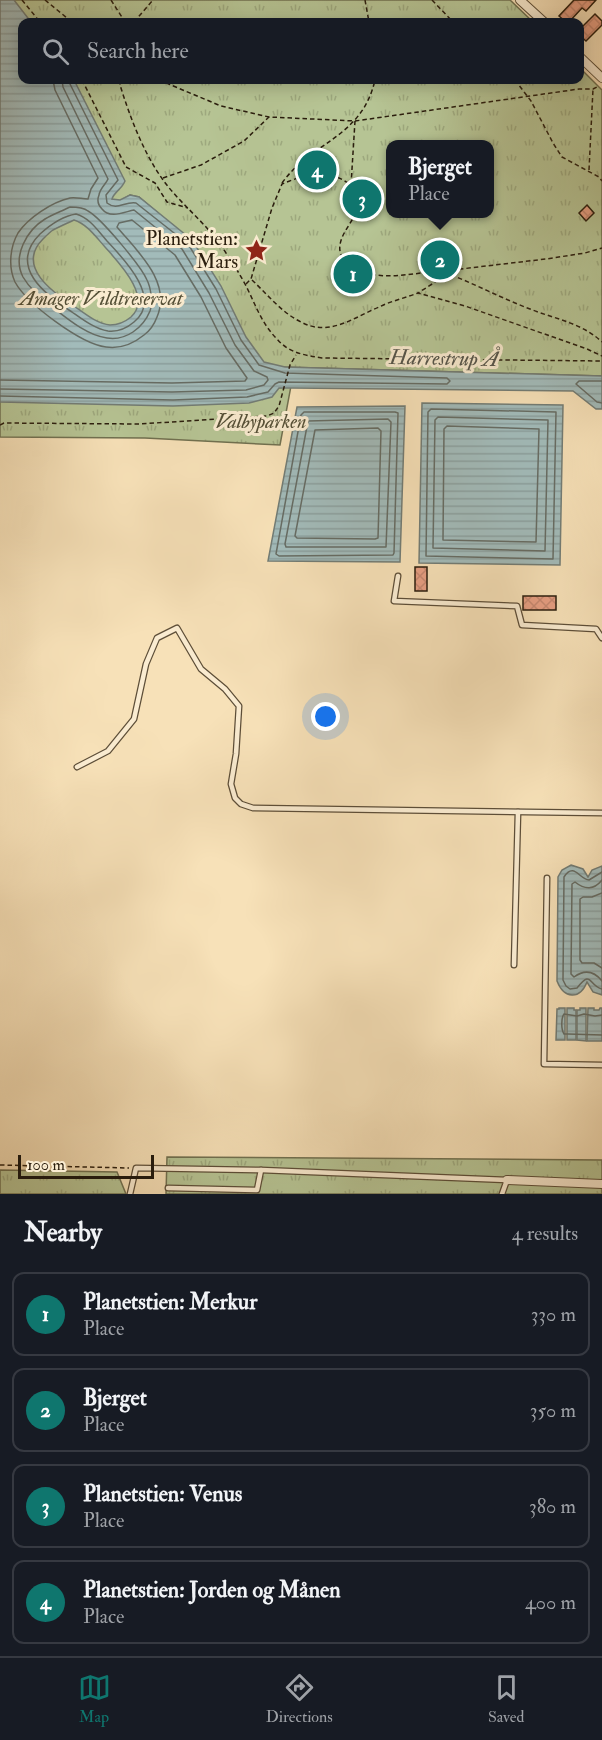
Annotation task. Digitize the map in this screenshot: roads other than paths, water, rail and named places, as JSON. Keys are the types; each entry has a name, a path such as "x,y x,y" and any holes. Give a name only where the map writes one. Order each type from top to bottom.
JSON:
{"street":[{"path":"520,0 540,18"},
{"path":"584,62 602,78"},
{"path":"507,1180 602,1184"}],"lane":[{"path":"398,576 393,601 506,604 517,606 522,625 596,629 602,638"},
{"path":"77,766 108,751 134,719 146,664 157,638 176,627 201,669 225,689 239,706 236,754 231,784 235,798 242,804 253,808 602,813"},
{"path":"514,965 518,812"},
{"path":"547,878 544,1064 602,1065"},
{"path":"130,1194 136,1168 261,1170 507,1180 501,1194"},
{"path":"168,1188 186,1191 257,1192 261,1170"}],"water":[{"name":"Amager Vildtreservat","path":"0,0 14,0 28,18 18,18 18,84 76,84 125,181 112,199 120,200 130,195 139,197 192,240 221,286 246,337 264,362 285,367 602,376 602,409 596,409 573,391 279,388 272,397 249,403 173,406 0,402","holes":["74,220 83,224 118,261 136,290 137,309 131,317 121,323 105,324 91,318 47,286 35,268 33,259 43,239 58,227"]},
{"path":"422,403 563,405 560,565 419,563"},
{"path":"405,406 400,562 268,561 297,407"},
{"path":"571,865 583,869 588,877 592,870 602,866 602,995 593,992 587,982 580,992 568,994 557,981 558,877 562,870"},
{"path":"565,1008 565,1040 556,1040 557,1009"},
{"path":"567,1008 576,1010 576,1040 567,1040"},
{"path":"586,1008 586,1041 577,1040 577,1010"},
{"path":"588,1008 599,1010 602,1008 602,1041 587,1041"}],"place":[{"name":"Planetstien: Jorden og Månen","path":"317,170"},
{"name":"Planetstien: Venus","path":"362,199"},
{"name":"Planetstien: Mars","path":"256,250"},
{"name":"Bjerget","path":"440,260"},
{"name":"Planetstien: Merkur","path":"353,274"}],"water label":[{"name":"Harrestrup Å","path":"444,358"}],"park label":[{"name":"Valbyparken","path":"261,421"}]}
